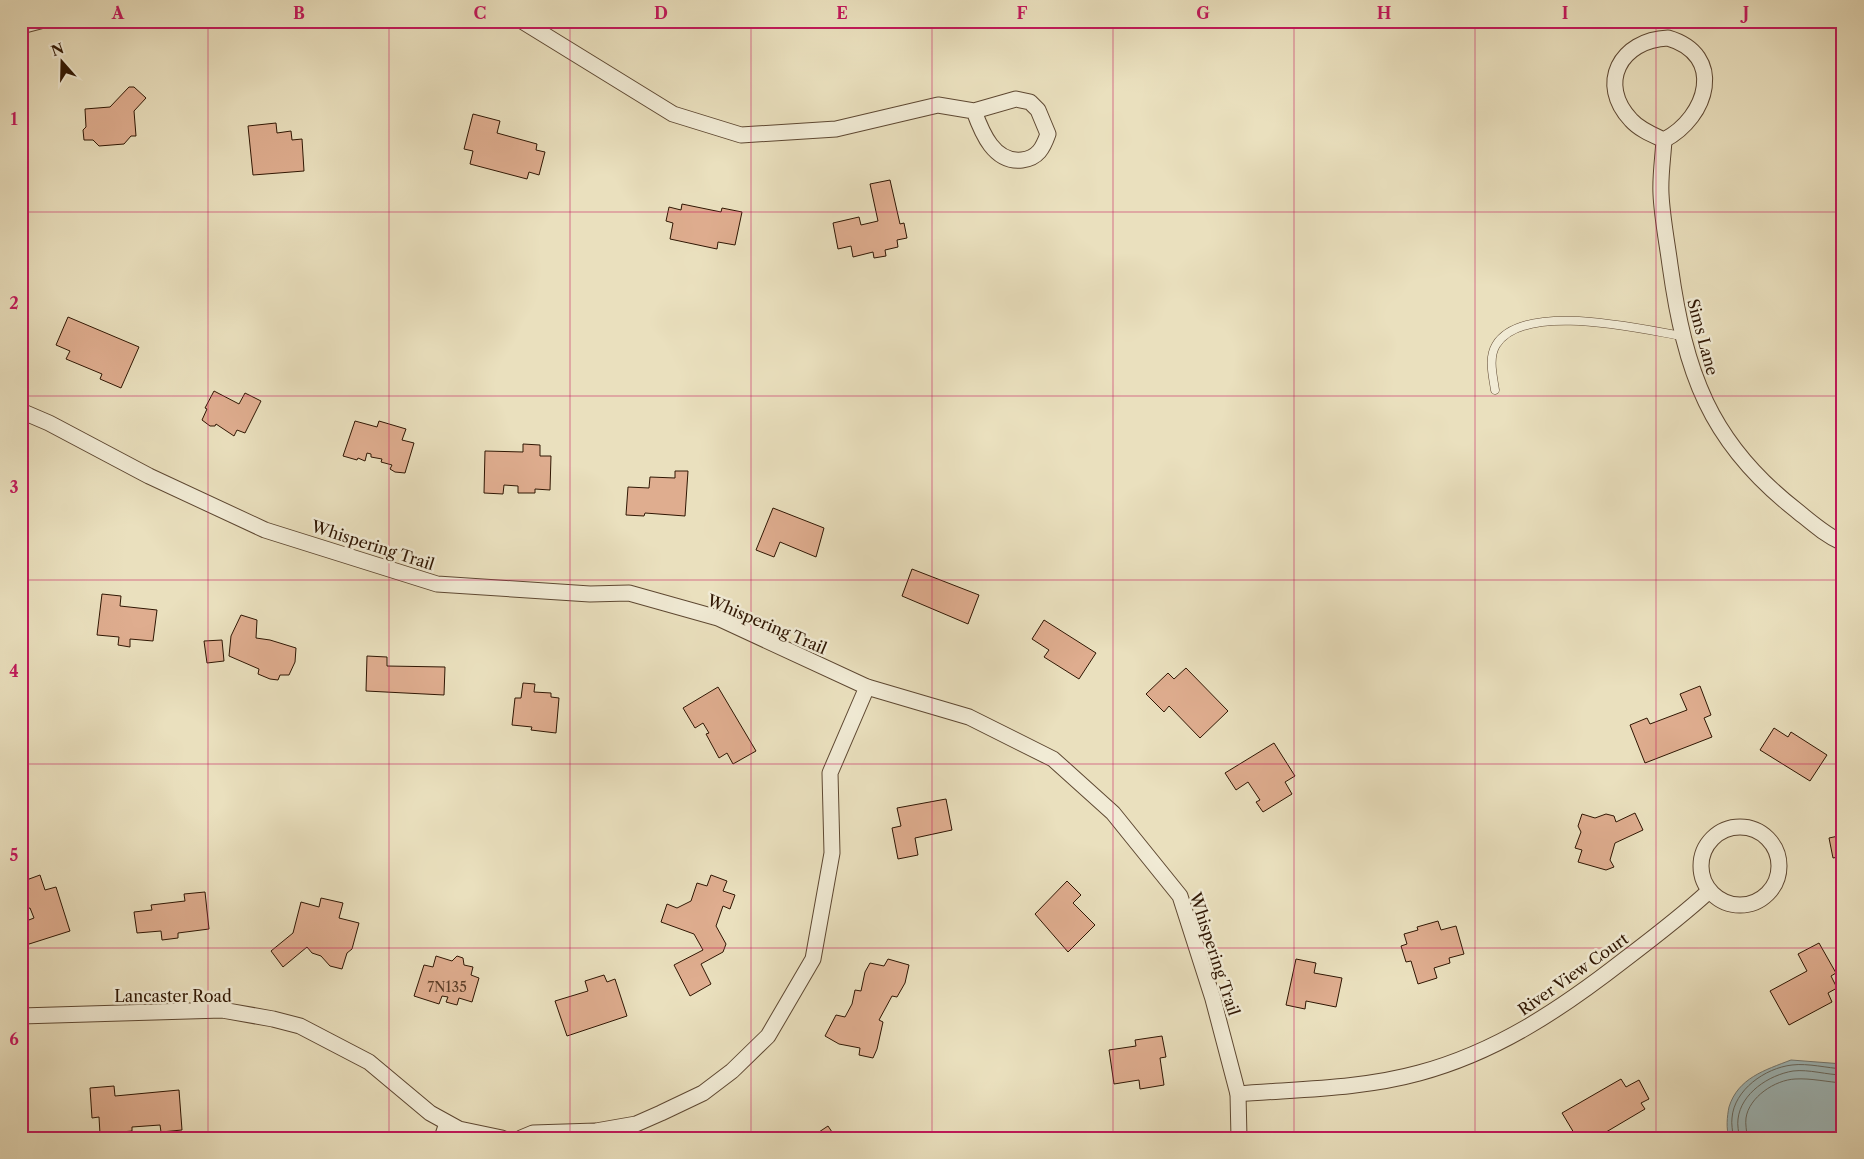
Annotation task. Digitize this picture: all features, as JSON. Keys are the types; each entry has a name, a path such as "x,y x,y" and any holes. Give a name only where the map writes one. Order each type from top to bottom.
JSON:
{"street":[{"path":"21,26 40,21"},
{"path":"522,21 673,114 741,135 836,129 938,105 974,111 1016,99 1030,102 1038,110 1048,134 1042,149 1032,159 1012,161 997,152 986,139 974,111"},
{"path":"1668,38 1681,42 1691,48 1702,69 1704,84 1702,100 1696,114 1686,126 1664,140 1632,122 1618,101 1614,89 1617,67 1631,49 1654,39 1668,38"},
{"name":"Sims Lane","path":"1664,140 1661,194 1682,336 1693,377 1722,432 1749,468 1785,501 1832,538 1843,543"},
{"name":"Whispering Trail","path":"21,411 50,423 149,476 265,530 437,584 590,594 630,593 718,618 867,688 969,717 1053,759 1113,813 1180,896 1213,999 1238,1094 1239,1138"},
{"path":"521,1138 534,1133 596,1131 636,1124 653,1117 703,1093 732,1071 768,1036 813,959 832,853 830,773 867,688"},
{"path":"1739,827 1752,828 1772,842 1778,854 1780,868 1777,882 1764,897 1746,906 1732,905 1720,900 1709,891 1702,874 1702,856 1708,844 1716,835 1727,829 1739,827"},
{"name":"River View Court","path":"1238,1094 1370,1083 1419,1074 1468,1057 1523,1031 1556,1010 1683,915 1709,891"},
{"name":"Lancaster Road","path":"21,1016 222,1010 273,1019 300,1026 369,1062 430,1112 447,1123 459,1129 502,1138"},
{"path":"442,1138 447,1123"}],"lane":[{"path":"1495,390 1491,367 1496,346 1510,332 1526,325 1578,320 1682,336"}],"water":[{"path":"1791,1060 1843,1064 1843,1138 1729,1138 1727,1122 1729,1107 1739,1089 1754,1076"}],"building":[{"path":"129,87 134,87 146,98 134,111 136,136 131,136 124,144 99,146 93,140 84,140 83,130 86,127 85,109 110,107"},
{"path":"473,114 500,121 497,133 537,144 536,150 545,152 539,175 529,172 527,179 470,164 473,151 464,149"},
{"path":"276,123 277,133 291,131 292,140 302,139 304,171 253,175 248,126"},
{"path":"890,180 900,224 904,223 907,238 897,240 898,247 885,250 886,256 874,258 873,252 853,257 851,246 838,249 833,223 859,217 861,225 878,221 870,184"},
{"path":"682,204 721,212 722,208 742,212 735,245 718,242 717,249 670,239 673,223 666,221 669,207 681,210"},
{"path":"68,317 139,347 121,388 100,379 102,374 66,359 70,351 56,345"},
{"path":"214,391 239,404 245,393 261,401 245,433 237,430 234,436 216,424 215,426 210,426 202,420 207,409 205,408"},
{"path":"355,421 377,427 379,421 406,429 402,440 414,443 405,473 395,472 390,469 392,465 381,462 382,459 371,457 371,454 367,453 365,461 343,456"},
{"path":"523,444 540,445 540,456 551,456 550,490 535,489 535,493 518,493 518,486 504,485 503,494 484,493 485,451 523,452"},
{"path":"675,471 688,471 685,516 645,513 644,516 626,515 628,487 649,488 650,477 675,478"},
{"path":"773,508 824,528 816,557 780,542 774,557 756,550"},
{"path":"912,569 979,595 968,624 902,596"},
{"path":"102,594 121,596 120,606 157,610 153,641 130,639 130,647 118,645 119,637 97,635"},
{"path":"241,615 257,620 256,638 296,648 295,662 289,675 280,675 278,680 270,679 258,674 259,669 229,656 231,636"},
{"path":"1044,620 1096,653 1079,679 1044,657 1049,650 1032,639"},
{"path":"222,640 224,661 207,663 204,641"},
{"path":"367,656 387,657 387,666 445,667 444,695 366,691"},
{"path":"1186,668 1228,711 1200,738 1169,706 1164,712 1146,694 1168,673 1174,679"},
{"path":"523,683 535,684 534,692 551,693 551,697 559,698 556,733 531,730 532,727 512,725 515,698 521,698"},
{"path":"1700,686 1711,715 1704,718 1712,737 1645,763 1630,725 1647,718 1650,724 1687,710 1680,694"},
{"path":"718,687 756,751 733,764 727,753 719,758 706,734 709,733 703,723 695,728 683,708"},
{"path":"1774,728 1788,737 1791,732 1827,755 1810,781 1760,750"},
{"path":"1274,743 1295,776 1285,782 1292,794 1263,812 1256,802 1260,800 1248,782 1236,790 1225,773"},
{"path":"946,799 952,830 915,838 918,855 898,859 892,828 901,826 897,808"},
{"path":"1635,813 1643,830 1615,843 1610,860 1614,867 1606,870 1578,862 1582,850 1575,848 1581,832 1578,826 1582,814 1595,818 1606,814 1614,816 1616,822"},
{"path":"1843,835 1843,856 1833,858 1829,838"},
{"path":"40,875 45,890 56,887 70,931 26,945 21,923 34,918 30,908 21,910 21,882"},
{"path":"711,875 727,881 723,891 735,895 730,909 723,906 716,926 726,944 723,952 701,964 711,984 690,996 674,965 703,950 694,934 661,922 667,904 677,908 691,901 697,883 707,886"},
{"path":"1067,881 1081,895 1073,903 1095,925 1068,952 1035,914"},
{"path":"205,892 209,929 178,933 178,938 162,940 161,931 137,933 134,912 152,910 151,905 185,901 184,894"},
{"path":"321,898 343,903 339,918 359,923 352,949 347,953 342,969 330,966 321,956 312,953 307,947 283,967 271,951 293,933 301,902 319,907"},
{"path":"1438,921 1441,930 1456,926 1464,954 1449,958 1450,963 1434,968 1437,978 1418,984 1411,961 1406,962 1401,946 1407,944 1404,934 1418,930 1417,927"},
{"path":"1819,943 1836,973 1831,976 1837,988 1828,993 1832,1002 1789,1025 1770,991 1807,971 1798,954"},
{"path":"436,956 452,961 457,956 463,958 464,965 473,967 471,975 479,978 472,1002 459,998 457,1005 446,1002 448,997 442,996 439,1004 414,996 424,965 433,967"},
{"path":"888,959 909,965 905,983 897,997 892,996 879,1020 883,1022 873,1058 859,1055 860,1048 839,1044 825,1036 836,1015 845,1017 852,1004 855,990 861,991 865,972 870,963 884,966"},
{"path":"1296,959 1316,963 1314,973 1342,978 1336,1007 1306,1001 1305,1009 1286,1005"},
{"path":"604,975 607,982 615,979 627,1016 567,1036 555,1001 588,991 585,981"},
{"path":"1162,1036 1166,1057 1160,1058 1164,1085 1140,1089 1139,1080 1114,1084 1109,1050 1136,1046 1135,1040"},
{"path":"1621,1079 1626,1087 1639,1080 1649,1099 1641,1103 1645,1109 1596,1138 1577,1138 1562,1113"},
{"path":"114,1086 115,1096 179,1090 182,1130 161,1132 160,1125 132,1127 132,1131 100,1134 99,1117 92,1118 90,1088"},
{"path":"828,1126 836,1138 810,1138"}]}
